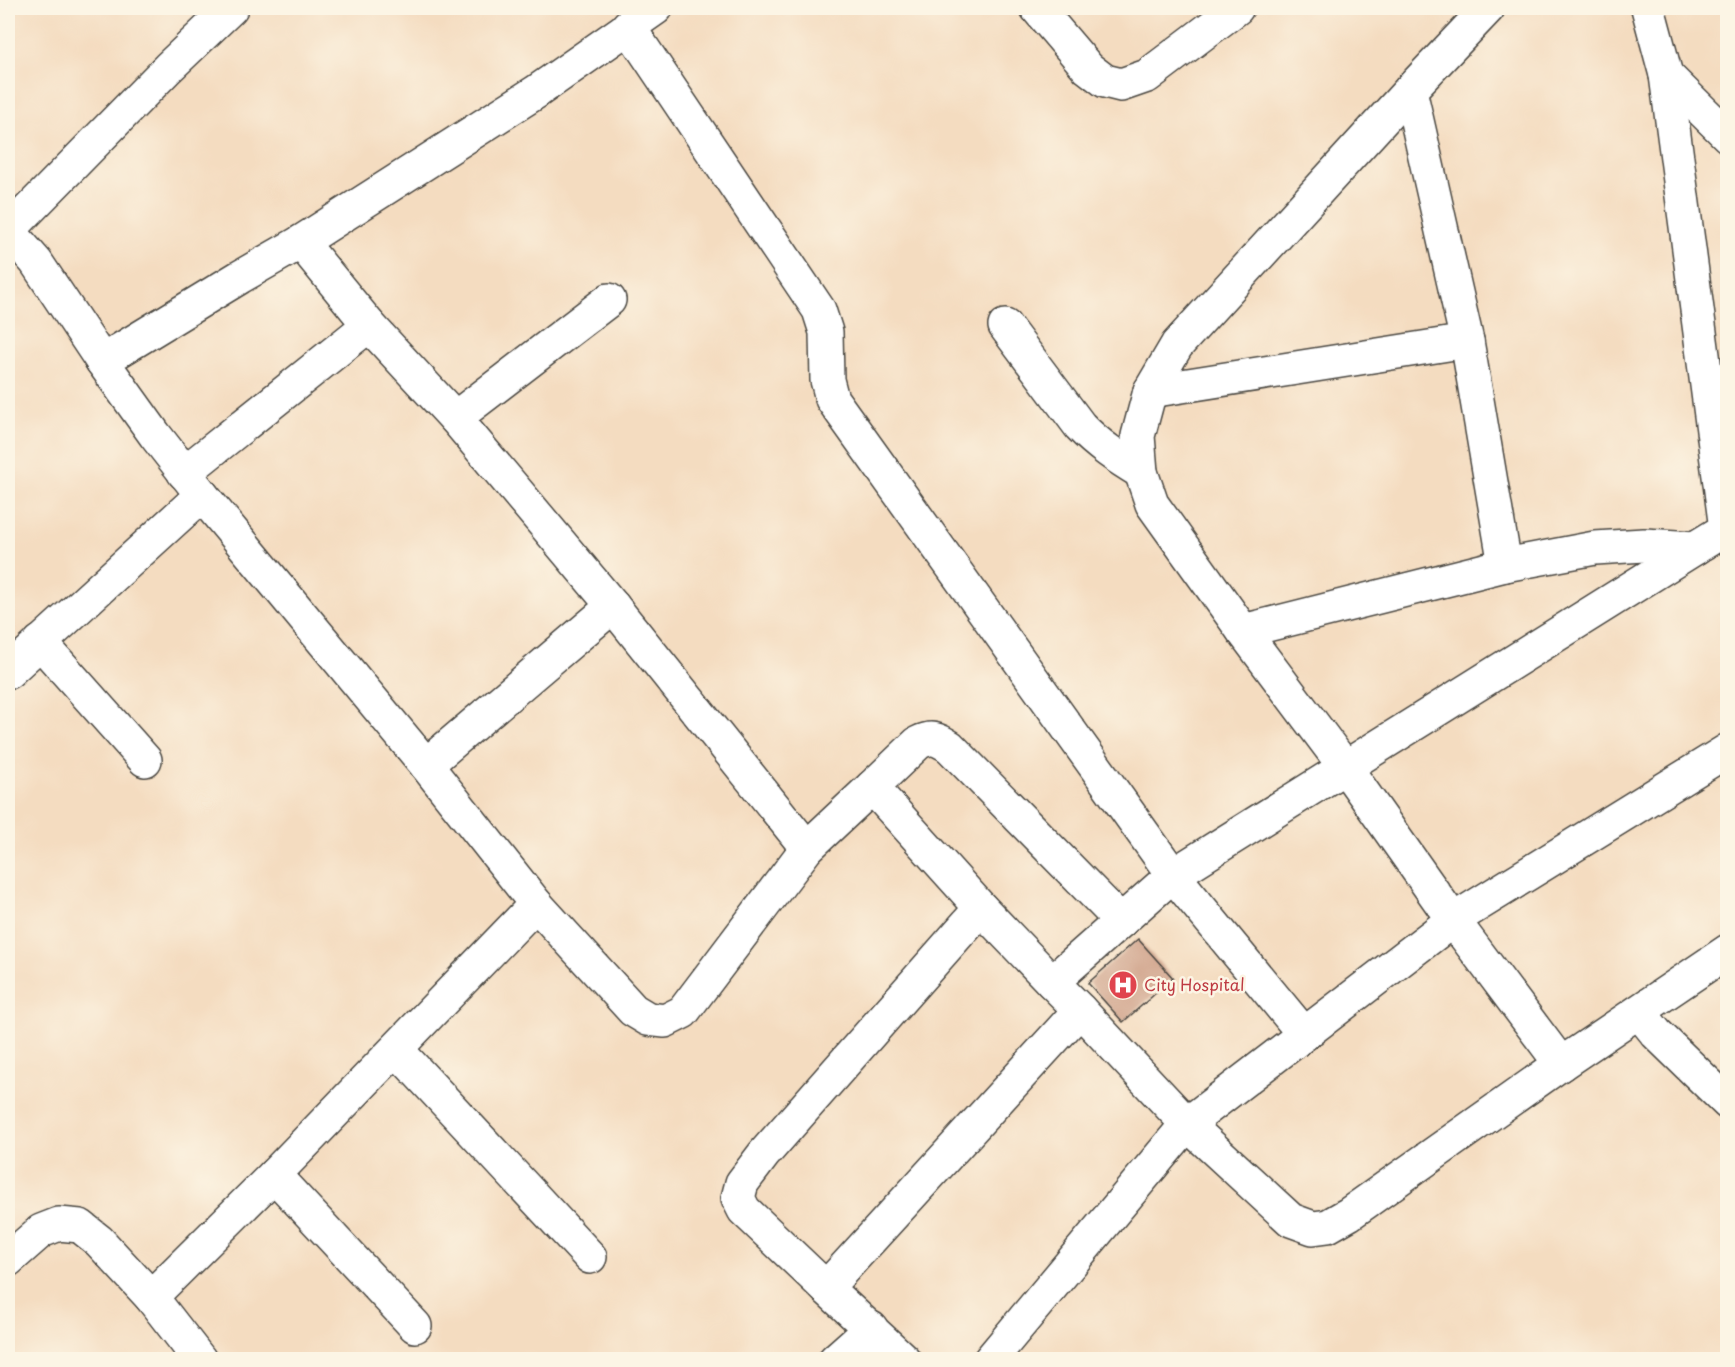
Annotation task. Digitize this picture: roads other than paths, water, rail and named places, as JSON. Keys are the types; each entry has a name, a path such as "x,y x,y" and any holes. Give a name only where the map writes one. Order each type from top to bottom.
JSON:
{"street":[{"path":"231,8 160,76 8,231 36,262 102,361 193,484 426,765 536,904 633,1010 648,1019 665,1021 683,1012 807,848 918,743 927,739 939,740 950,747 1121,921"},
{"path":"102,361 301,242 536,92 656,8"},
{"path":"1036,8 1088,68 1105,81 1121,85 1147,76 1237,8"},
{"path":"1488,8 1177,345 1150,391 1138,436 1141,472 1152,504 1243,631 1346,766 1453,920 1561,1064"},
{"path":"1052,982 1173,875 1727,530 1666,75 1650,9"},
{"path":"628,26 819,310 826,332 827,380 832,399 1173,875 1304,1034"},
{"path":"1666,75 1728,136"},
{"path":"1410,90 1467,341 1505,565"},
{"path":"301,242 369,325 455,418 613,606 807,848"},
{"path":"455,418 609,300"},
{"path":"8,672 193,484 369,325"},
{"path":"1005,326 1092,439 1141,472"},
{"path":"1150,391 1467,341"},
{"path":"1243,631 1505,565 1595,548 1644,545 1695,548"},
{"path":"426,765 613,606"},
{"path":"40,642 145,760"},
{"path":"990,1359 1187,1124 1453,920 1728,750"},
{"path":"872,787 981,908 1187,1124 1291,1220 1313,1227 1328,1226 1349,1214 1561,1064 1728,951"},
{"path":"151,1297 397,1050 536,904"},
{"path":"904,1359 744,1209 738,1198 742,1183 764,1154 981,908"},
{"path":"826,1288 1080,1010"},
{"path":"1638,1012 1656,1033 1728,1103"},
{"path":"397,1050 590,1257"},
{"path":"274,1175 414,1326"},
{"path":"8,1260 41,1231 59,1224 80,1226 99,1241 151,1297 200,1359"},
{"path":"835,1359 871,1328"}],"place":[{"name":"City Hospital","path":"1123,985"}]}
